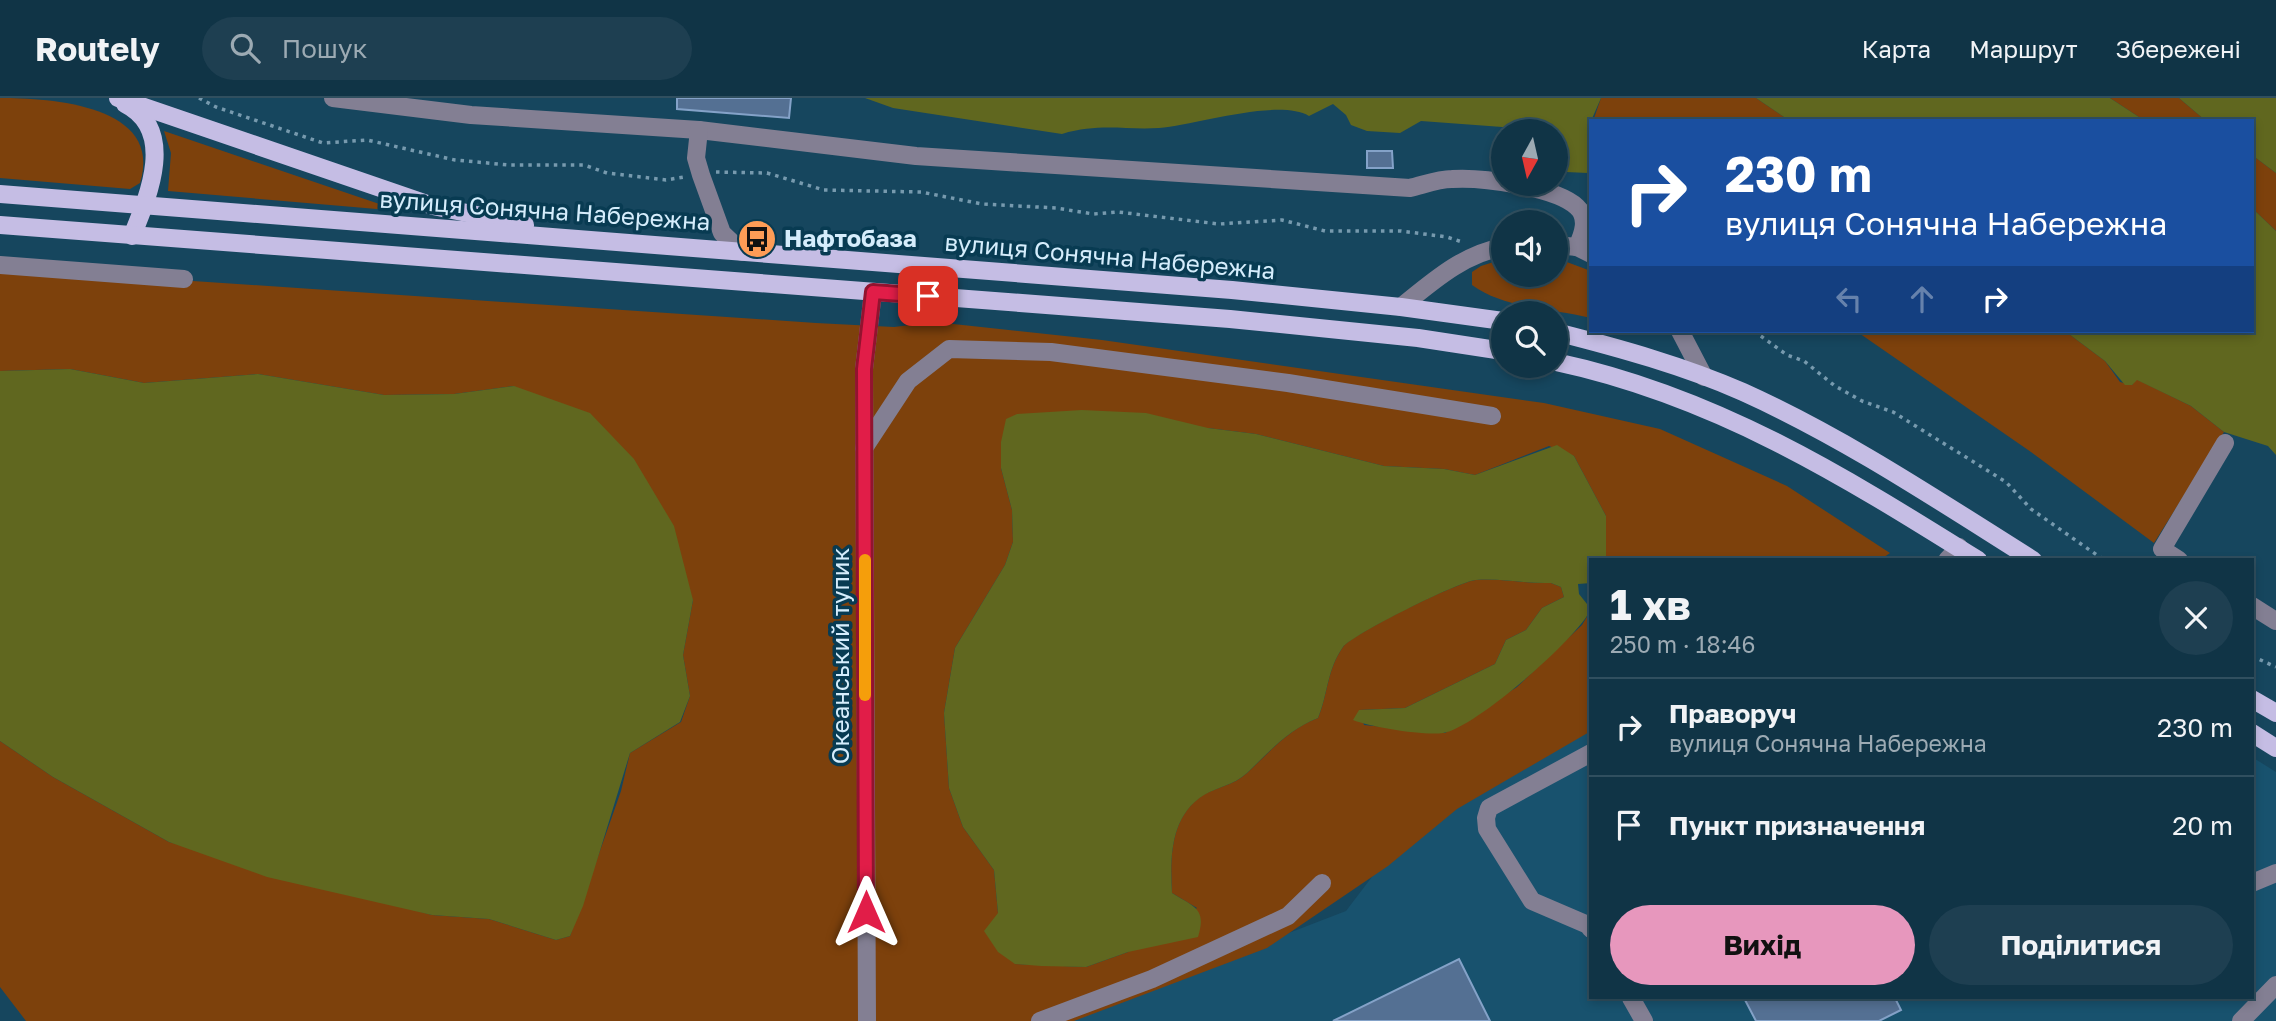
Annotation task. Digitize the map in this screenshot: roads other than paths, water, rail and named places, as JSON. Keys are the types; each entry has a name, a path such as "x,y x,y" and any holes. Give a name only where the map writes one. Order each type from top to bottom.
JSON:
{"main road":[{"path":"116,98 132,107 146,126 153,143 154,178 132,236"},
{"path":"116,98 433,206 601,240"},
{"name":"вулиця Сонячна Набережна","path":"0,194 742,251 1401,307 1491,319"},
{"path":"0,225 1243,320 1418,338 1491,349"},
{"path":"1568,336 1704,377 1779,410 1867,456 2031,558"},
{"path":"1568,366 1677,398 1767,435 1852,482 1953,554"},
{"path":"2254,700 2276,713"},
{"path":"2254,734 2276,748"}],"street":[{"path":"332,98 471,115 699,130 916,156 1086,169 1410,188 1451,178 1480,181 1558,196 1578,208 1584,221 1584,250"},
{"path":"699,130 696,158 701,174 722,233 742,251"},
{"path":"1401,307 1441,275 1484,250 1491,249"},
{"path":"0,265 184,279"},
{"name":"Океанський тупик","path":"867,1021 864,369 873,292"},
{"path":"1681,333 1704,377"},
{"path":"864,448 908,381 948,349 1051,352 1288,383 1492,416"},
{"path":"2176,558 2162,549 2225,443"},
{"path":"2254,607 2276,621"},
{"path":"1589,754 1489,808 1486,818 1488,829 1532,901 1589,926"},
{"path":"2254,882 2276,873"},
{"path":"1040,1021 1152,979 1289,916 1322,883"},
{"path":"2241,1021 2274,989"},
{"path":"1632,999 1644,1021"}],"place":[{"name":"Нафтобаза","path":"757,239"}]}
